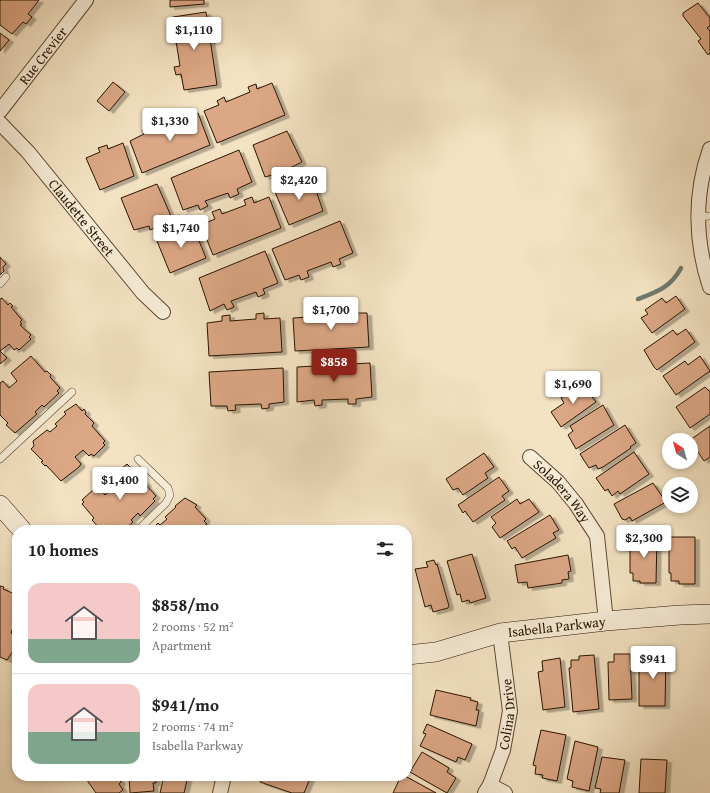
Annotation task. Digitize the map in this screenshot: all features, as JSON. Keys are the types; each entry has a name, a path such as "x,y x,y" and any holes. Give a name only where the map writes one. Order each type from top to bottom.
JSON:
{"street":[{"name":"Rue Crevier","path":"0,112 86,0"},
{"name":"Claudette Street","path":"0,123 28,152 143,293 163,312"},
{"path":"710,149 702,171 704,216 703,266 710,287"},
{"name":"Soladera Way","path":"530,457 567,493 597,536 606,621"},
{"path":"0,505 18,525"},
{"name":"Isabella Parkway","path":"412,654 436,652 500,633 680,614 710,614"},
{"name":"Colina Drive","path":"488,789 503,750 510,712 500,633"},
{"path":"220,793 223,781"},
{"path":"488,789 505,793"}],"lane":[{"path":"0,284 6,277"},
{"path":"0,459 72,392"},
{"path":"138,459 168,488 170,495 166,503 143,525"}],"building":[{"path":"0,0 39,0 28,14 32,17 26,24 23,22 12,34 0,25"},
{"path":"170,0 204,0 204,4 170,7"},
{"path":"698,3 710,18 710,26 707,28 710,31 710,53 708,55 698,41 701,39 683,16 683,13"},
{"path":"206,12 217,85 184,90 181,74 176,75 174,67 180,66 176,41 171,42 169,34 175,33 173,17"},
{"path":"0,33 9,40 0,51"},
{"path":"113,82 125,92 109,111 97,101"},
{"path":"272,83 285,115 217,143 204,111 219,105 217,101 224,97 226,102 250,92 248,87 256,84 257,89"},
{"path":"198,113 210,145 142,173 130,141 144,134 142,130 149,128 151,132 176,122 173,117 181,114 183,118"},
{"path":"287,131 302,162 288,169 290,173 280,177 279,173 265,177 253,145"},
{"path":"123,143 134,176 100,190 86,158 100,152 98,148 107,145 108,149"},
{"path":"239,150 252,182 237,189 239,194 230,198 228,193 205,201 208,206 200,210 198,205 183,210 171,178"},
{"path":"312,179 323,211 289,225 275,192 289,187 287,183 296,180 298,183"},
{"path":"157,184 171,216 156,222 158,226 150,230 149,226 134,230 121,198"},
{"path":"252,197 254,203 269,197 281,228 213,255 201,225 215,219 212,212 220,209 222,214 246,205 244,200"},
{"path":"340,221 353,253 339,259 341,264 333,267 331,262 307,271 309,277 301,280 299,275 285,280 272,249"},
{"path":"193,226 206,258 170,273 157,241 171,234 169,230 177,227 179,231"},
{"path":"265,251 278,283 263,289 265,294 258,297 256,292 231,301 234,307 227,310 224,304 210,311 199,278"},
{"path":"0,257 6,264 3,267 4,271 0,275"},
{"path":"676,296 685,309 652,333 641,318 648,314 645,310 662,298 666,303"},
{"path":"2,298 8,305 10,303 13,306 11,307 22,320 20,322 22,324 20,325 31,335 29,337 31,339 19,350 17,348 14,350 9,344 0,351 0,299"},
{"path":"343,309 351,309 351,313 367,313 369,347 295,351 293,318 309,317 309,311 317,311 318,315 343,314"},
{"path":"264,313 264,319 280,318 282,352 209,356 207,323 222,321 222,316 230,315 230,321 256,319 256,314"},
{"path":"686,329 695,342 657,370 644,350 673,330 677,335"},
{"path":"0,351 7,358 0,364"},
{"path":"31,356 45,372 47,371 51,375 50,377 60,388 57,391 59,393 44,407 42,405 35,412 37,414 15,433 6,425 8,423 0,415 0,383 3,381 9,388 17,381 11,373"},
{"path":"700,356 710,371 676,395 663,376 685,361 688,365"},
{"path":"370,363 372,397 356,399 356,404 348,404 348,399 322,400 322,405 315,406 314,400 297,402 297,367"},
{"path":"283,368 284,402 269,404 269,408 262,409 261,404 235,405 236,410 228,411 227,406 211,406 209,372"},
{"path":"582,384 596,402 561,427 551,412 564,403 561,398"},
{"path":"705,387 710,392 710,414 690,428 676,407"},
{"path":"76,404 82,411 84,409 86,412 85,414 94,423 92,426 105,441 103,443 105,445 94,456 91,454 89,456 83,450 75,457 81,464 79,467 61,481 46,465 45,466 41,462 43,461 31,449 34,446 33,441 47,430 50,432 57,426 55,424 66,414 64,412"},
{"path":"603,405 614,425 576,449 568,435 573,431 570,426"},
{"path":"625,425 636,443 603,467 598,469 596,465 589,468 580,454"},
{"path":"710,426 710,457 704,461 698,452 698,434"},
{"path":"634,452 649,474 620,494 618,491 612,496 608,489 605,491 596,478"},
{"path":"484,453 494,467 485,473 488,478 463,495 458,488 453,490 446,479"},
{"path":"127,464 147,484 146,485 156,496 153,499 155,501 140,516 138,513 131,520 133,522 130,525 96,525 92,520 94,518 82,504 84,502 82,500 94,489 96,492 99,488 105,495 113,488 107,481"},
{"path":"499,477 509,491 502,496 505,500 473,522 465,511 463,513 458,505"},
{"path":"653,483 662,496 662,504 632,521 630,517 625,520 622,519 614,504"},
{"path":"185,498 197,505 195,507 206,519 204,521 207,524 160,525 167,519 165,517 176,507 175,506"},
{"path":"517,499 520,504 529,499 539,512 500,538 492,527 496,523 491,517"},
{"path":"550,515 559,530 553,533 556,538 522,558 515,547 512,549 507,541"},
{"path":"630,537 657,537 656,583 640,583 640,581 633,581 633,573 630,573"},
{"path":"669,537 695,537 695,584 679,584 679,581 671,581 671,573 669,573"},
{"path":"472,554 486,598 470,603 469,600 462,602 460,594 457,595 447,561"},
{"path":"568,555 571,571 568,572 569,579 562,580 562,583 528,588 527,582 518,583 515,565"},
{"path":"434,560 436,565 437,564 449,606 448,608 433,612 431,605 425,607 415,569 428,567 426,562"},
{"path":"0,586 12,593 12,652 7,660 0,657"},
{"path":"650,653 666,654 665,706 639,706 639,664 642,664 642,656 649,657"},
{"path":"614,654 630,654 632,699 609,700 608,662 614,662"},
{"path":"594,655 599,709 573,712 569,668 571,668 571,660 579,660 579,656"},
{"path":"560,658 565,707 543,710 538,672 543,671 542,661"},
{"path":"436,690 471,698 470,700 478,702 476,710 479,710 476,726 430,715"},
{"path":"427,724 472,744 465,760 458,757 456,762 420,746 426,734 423,733"},
{"path":"541,730 566,735 557,781 542,778 543,775 535,774 536,766 533,765"},
{"path":"575,741 598,747 589,791 572,787 573,781 567,779"},
{"path":"422,752 449,768 447,772 456,778 447,793 412,773 412,769"},
{"path":"602,757 625,760 619,793 600,793 601,789 595,788"},
{"path":"641,759 667,760 665,793 639,793"},
{"path":"412,780 436,793 393,793 399,781"},
{"path":"88,781 121,782 119,784 123,790 119,793 96,793"},
{"path":"129,781 156,781 156,783 153,783 154,791 130,793"},
{"path":"163,781 187,781 184,793 160,793"},
{"path":"309,781 304,793 292,793 260,782"}],"waterway":[{"path":"638,299 663,288 673,280 681,268"}]}
